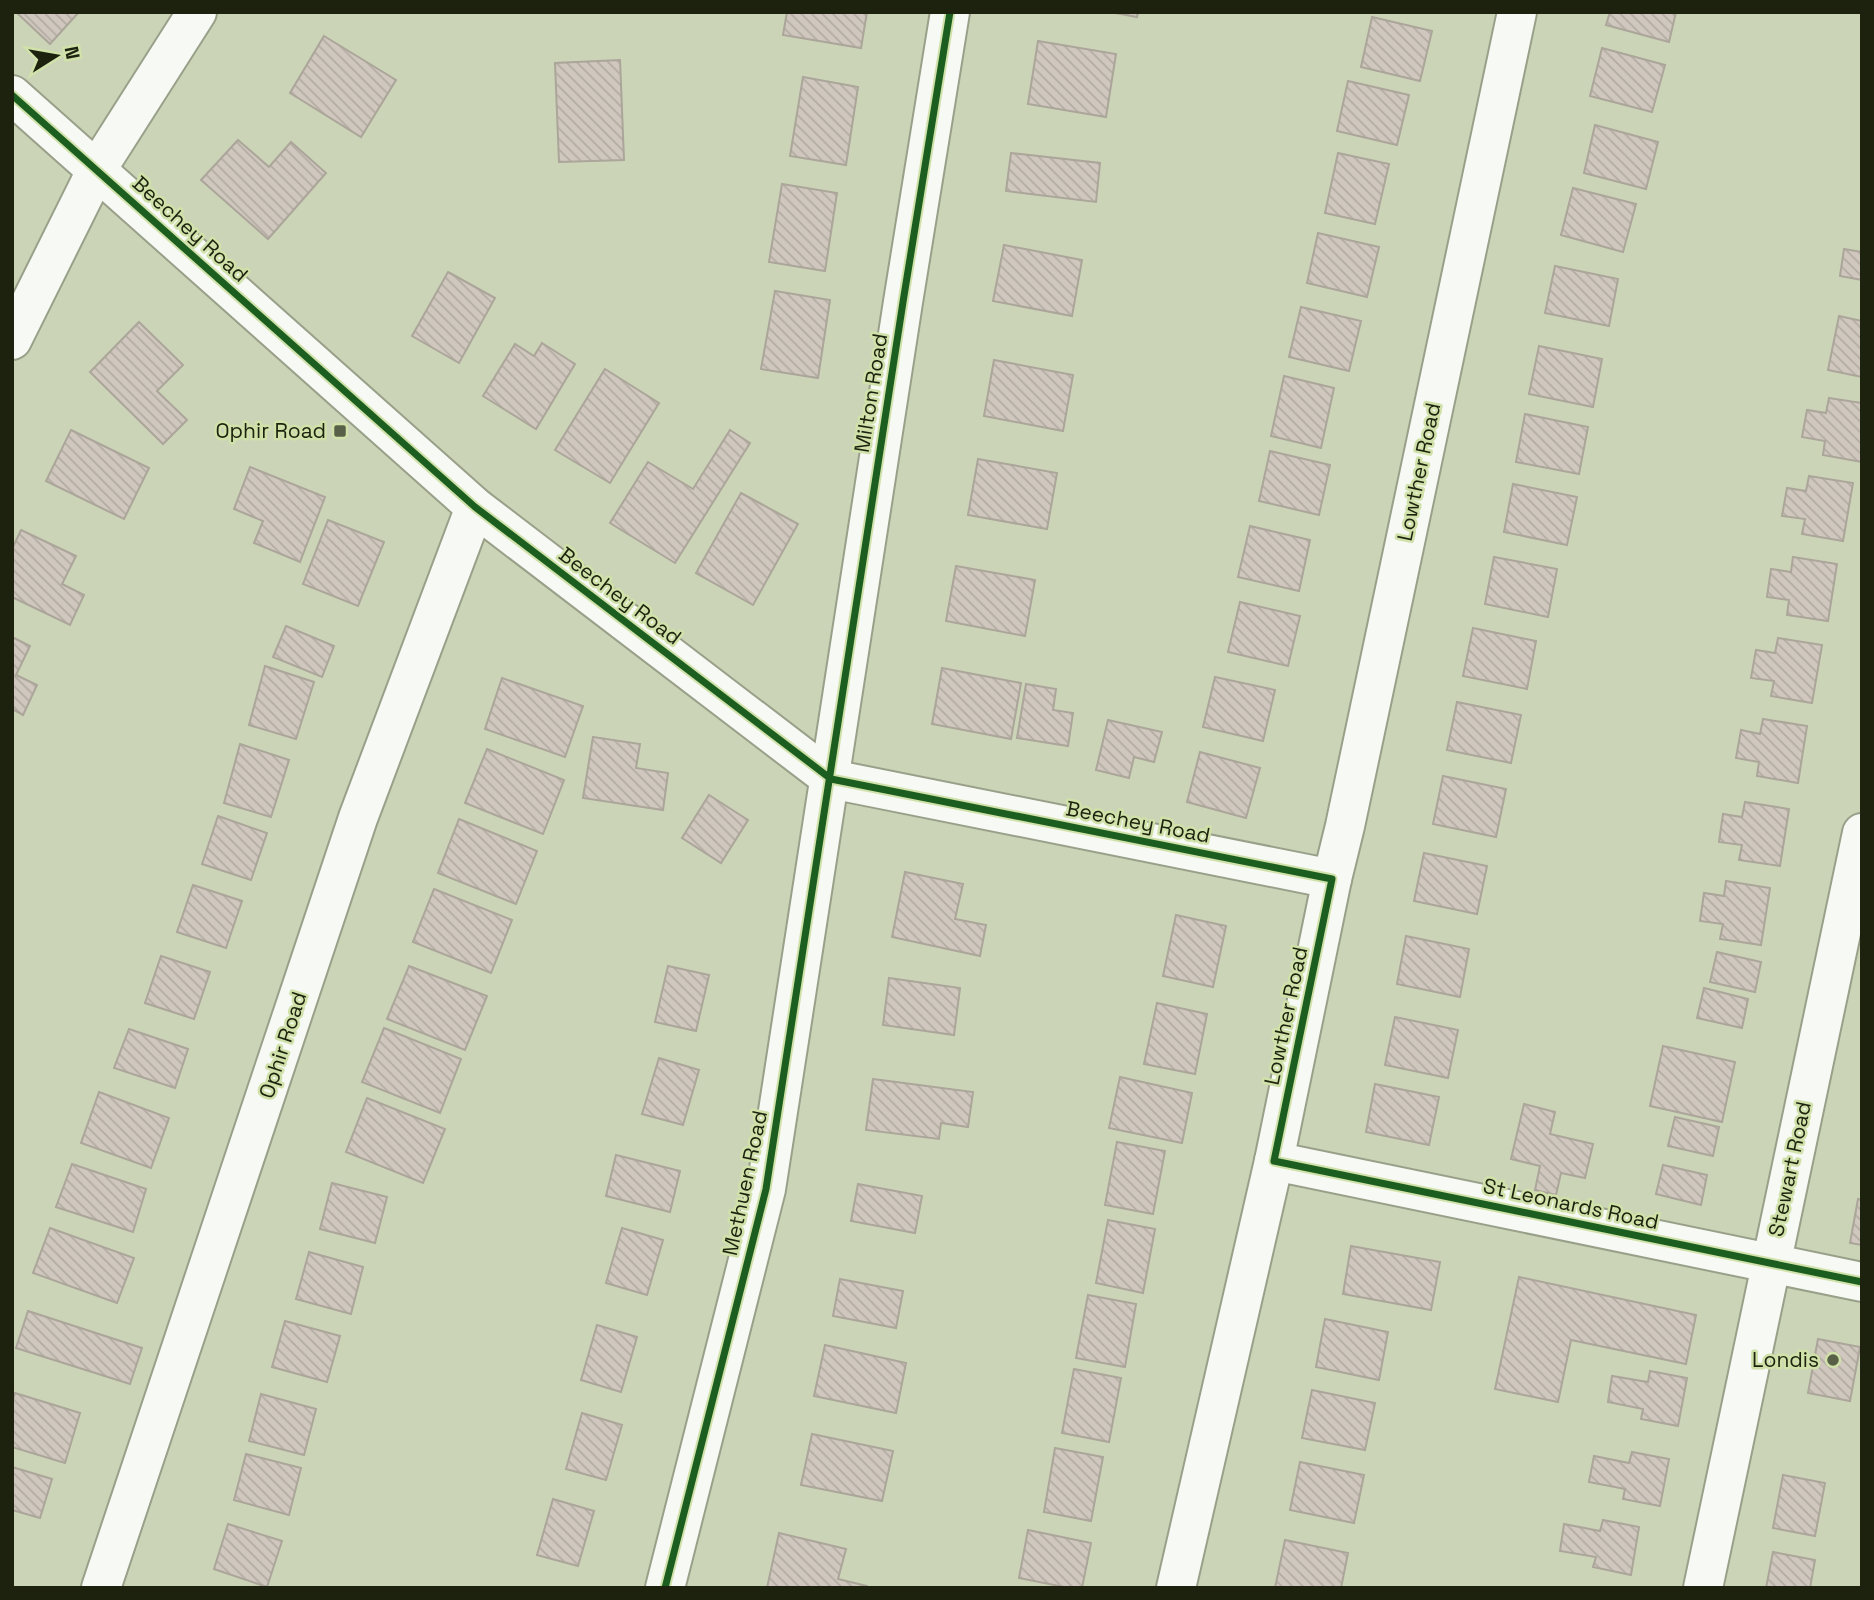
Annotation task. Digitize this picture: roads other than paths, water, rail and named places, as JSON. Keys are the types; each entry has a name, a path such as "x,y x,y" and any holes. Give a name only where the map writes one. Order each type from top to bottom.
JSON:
{"street":[{"path":"12,340 97,169 197,12"},
{"name":"Milton Road","path":"831,779 950,12"},
{"name":"Lowther Road","path":"1176,1588 1274,1161 1517,12"},
{"name":"Beechey Road","path":"12,95 475,507 831,779 1332,879"},
{"name":"Ophir Road","path":"102,1588 358,818 475,507"},
{"name":"Methuen Road","path":"665,1588 766,1189 831,779"},
{"name":"Stewart Road","path":"1703,1588 1862,833"},
{"name":"St Leonards Road","path":"1274,1161 1862,1282"}],"place":[{"name":"Ophir Road","path":"340,431"},
{"name":"Londis","path":"1833,1360"}]}
